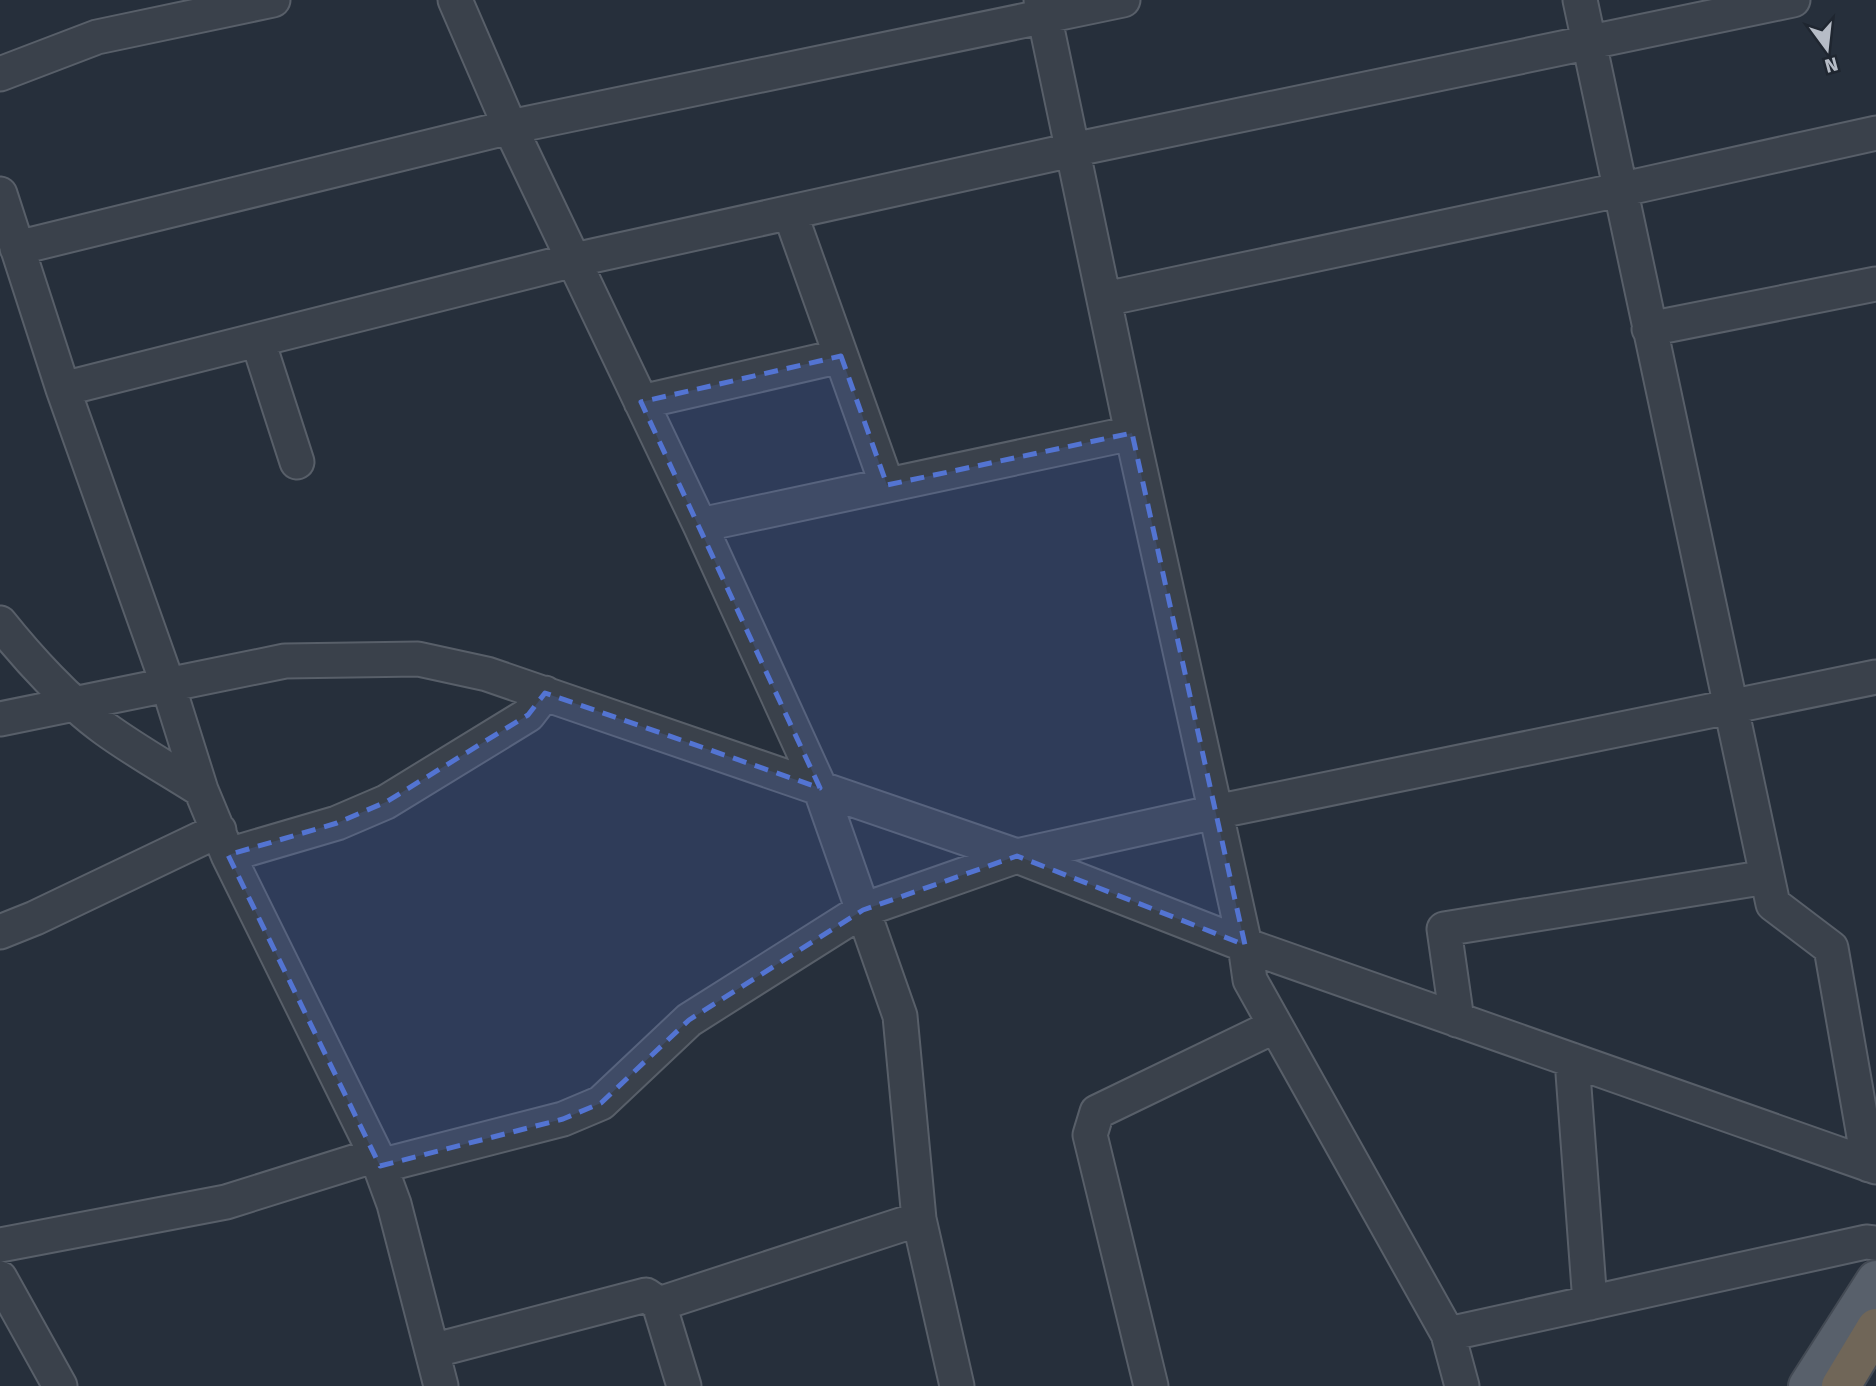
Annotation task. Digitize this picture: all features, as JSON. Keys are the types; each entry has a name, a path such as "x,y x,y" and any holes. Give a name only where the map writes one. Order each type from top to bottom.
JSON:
{"highway":[{"path":"1841,1386 1876,1328"}],"main road":[{"path":"1808,1386 1876,1280"}],"street":[{"path":"0,74 97,37 273,0"},
{"path":"455,0 510,127 700,525 820,788 900,1016 919,1219 957,1386"},
{"path":"17,248 510,127 1043,8 1123,0"},
{"path":"0,719 285,661 418,659 487,674 1017,856 1245,945 1872,1166 1832,948 1773,904 1580,0"},
{"path":"63,389 573,260 1072,150 1793,0"},
{"path":"1043,8 1132,433 1245,945 1250,980 1448,1334 1462,1386"},
{"path":"1105,299 1876,133"},
{"path":"0,194 63,389 169,685 201,789 223,842 378,1161 394,1204 441,1386"},
{"path":"790,213 887,485"},
{"path":"1649,329 1876,284"},
{"path":"258,341 297,462"},
{"path":"642,402 841,356"},
{"path":"700,525 1132,433"},
{"path":"0,623 76,704 103,727 201,789"},
{"path":"0,1245 226,1202 378,1161 563,1119 601,1103 689,1020 863,910 1017,856 1215,812 1876,677"},
{"path":"0,932 223,842 337,823 386,802 528,715 545,693"},
{"path":"1457,1020 1444,929 1767,877"},
{"path":"1150,1386 1090,1135 1097,1112 1275,1026"},
{"path":"1572,1060 1590,1303"},
{"path":"659,1304 919,1219"},
{"path":"1448,1334 1866,1242 1876,1243"},
{"path":"0,1278 60,1386"},
{"path":"432,1351 646,1295 659,1304 684,1386"}],"highlighted area":[{"path":"841,356 887,485 1132,433 1245,945 1017,856 863,910 689,1020 601,1103 563,1119 380,1166 228,855 337,823 386,802 528,715 545,693 820,788 641,402"}]}
